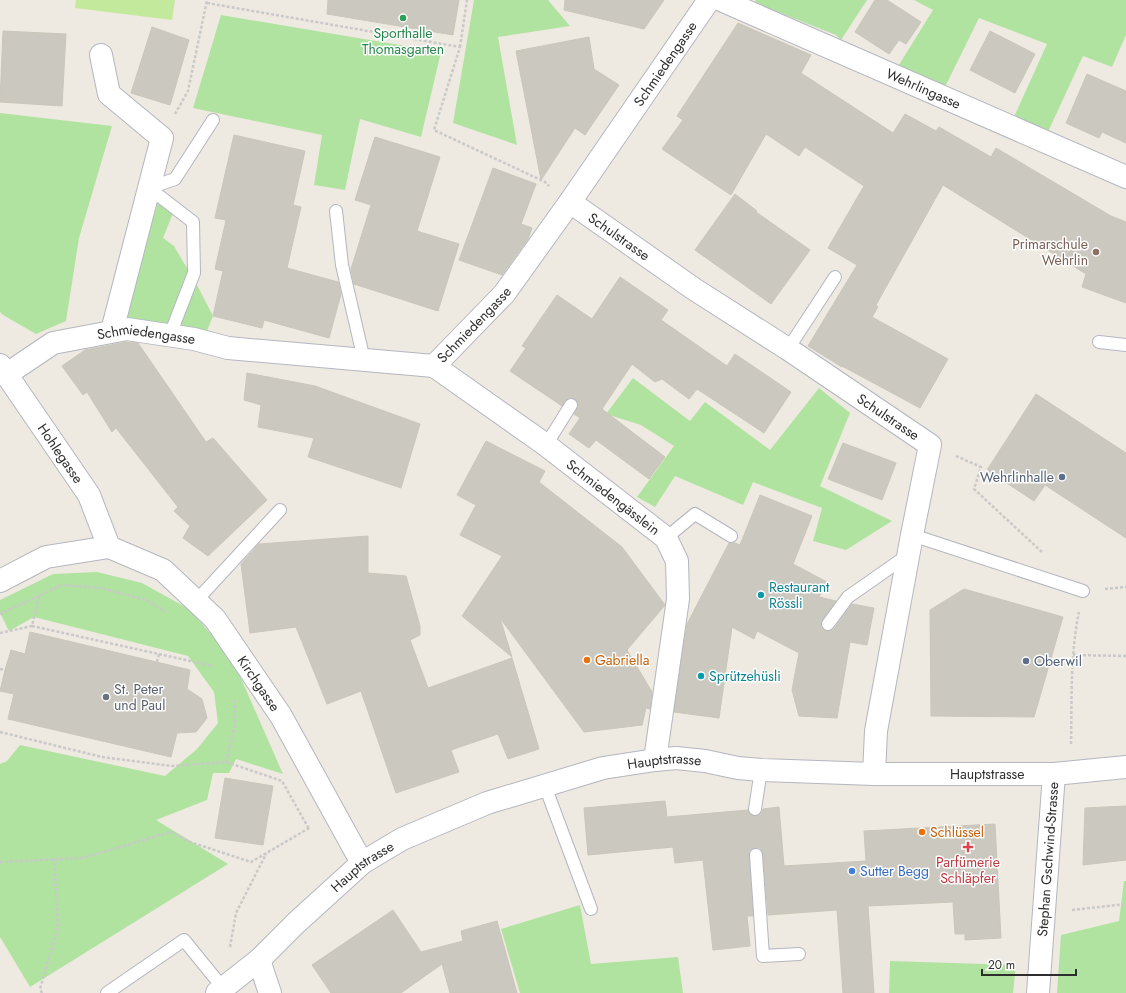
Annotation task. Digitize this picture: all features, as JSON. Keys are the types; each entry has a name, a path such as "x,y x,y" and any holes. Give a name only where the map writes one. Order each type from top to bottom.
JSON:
{"street":[{"name":"Schmiedengasse","path":"4,369 53,343 127,329 194,339 228,348 434,366 504,294 570,202 709,0"},
{"name":"Wehrlingasse","path":"721,0 1126,177"},
{"path":"101,55 109,94 162,138 112,332"},
{"name":"Schulstrasse","path":"570,202 694,289 788,349 930,445 876,731 874,774"},
{"name":"Schmiedengässlein","path":"434,366 546,445 666,538 677,561 678,599 655,760"},
{"name":"Hohlegasse","path":"4,369 89,495 109,547"},
{"path":"3,576 46,557 109,547"},
{"name":"Kirchgasse","path":"109,547 163,570 216,619 281,716 362,863"},
{"name":"Hauptstrasse","path":"220,991 259,960 296,923 362,863 402,839 488,803 603,768 676,758 705,761 738,768 761,770 874,774 1054,774 1126,767"},
{"name":"Stephan Gschwind-Strasse","path":"1038,993 1054,774"},
{"path":"259,960 270,993"}],"lane":[{"path":"149,188 176,179 213,120"},
{"path":"149,188 193,222 194,273 170,335"},
{"path":"336,211 342,265 364,360"},
{"path":"788,349 835,277"},
{"path":"1100,342 1126,344"},
{"path":"546,445 571,405"},
{"path":"196,601 280,510"},
{"path":"666,538 695,514 731,536"},
{"path":"828,624 848,597 910,545 1083,591"},
{"path":"755,810 761,770"},
{"path":"546,786 591,909"},
{"path":"756,856 763,956 799,954"},
{"path":"107,993 184,940 220,991"}],"path":[{"path":"467,0 460,47 434,130 545,182 570,202"},
{"path":"162,138 188,90 207,2 460,47"},
{"path":"981,467 974,489 1043,553"},
{"path":"0,614 62,585 101,588 149,601 166,613"},
{"path":"1083,591 1126,587"},
{"path":"32,626 40,596"},
{"path":"0,633 32,626 219,667"},
{"path":"1071,747 1073,655 1076,628"},
{"path":"157,662 159,654"},
{"path":"1073,655 1126,656"},
{"path":"0,669 5,670"},
{"path":"226,762 235,725 235,694"},
{"path":"0,732 102,757 172,766 226,762 282,782 309,829"},
{"path":"0,862 82,858 171,832 190,842 251,862 335,814"},
{"path":"220,991 236,913 266,853"},
{"path":"42,993 40,989 58,927 54,860"},
{"path":"1044,914 1126,904"}],"green space":[{"path":"76,0 175,0 172,20 75,8"},
{"path":"474,0 548,0 570,26 498,37 517,145 453,123"},
{"path":"755,0 867,0 841,40 836,35 756,3"},
{"path":"914,0 1126,0 1126,35 1112,67 1083,56 1048,132 1013,119 1047,44 979,18 944,89 897,68 933,10"},
{"path":"221,15 441,52 421,137 360,119 345,190 314,185 322,135 193,108"},
{"path":"0,113 112,126 79,238 66,321 36,334 0,312"},
{"path":"158,203 173,213 163,238 174,246 213,316 205,336 122,321"},
{"path":"633,378 690,421 705,402 770,450 819,388 850,413 820,486 892,521 846,550 813,541 822,508 753,482 743,505 675,476 655,507 637,497 674,446 641,425 606,414"},
{"path":"97,572 142,583 189,609 232,658 283,774 236,759 229,773 213,773 207,800 156,820 228,864 30,987 0,937 0,764 7,761 20,745 165,776 197,749 218,723 214,692 188,656 34,617 9,631 0,613 0,600 53,574"},
{"path":"1124,881 1126,881 1126,993 1057,993 1061,935 1119,921"},
{"path":"580,905 591,964 678,957 683,993 520,993 501,929"},
{"path":"890,961 1016,965 1013,993 889,993"}],"building":[{"name":"Sporthalle Thomasgarten","path":"328,0 459,0 453,35 327,14"},
{"path":"565,0 664,0 644,29 564,10"},
{"path":"875,0 887,0 921,22 906,44 899,40 889,54 855,32"},
{"path":"738,23 811,55 801,73 893,133 905,114 936,131 939,127 991,157 996,148 1111,216 1126,222 1126,303 1082,287 1086,274 943,185 876,305 878,307 872,317 948,359 920,408 842,367 808,346 857,265 828,248 864,186 805,147 799,156 766,134 731,195 662,149 683,120 677,116"},
{"path":"152,27 189,40 170,105 131,93"},
{"path":"3,31 66,34 62,106 0,102"},
{"path":"990,31 1035,54 1015,93 970,70"},
{"path":"589,37 594,69 619,85 585,135 575,128 541,180 516,51"},
{"path":"1087,74 1126,91 1126,143 1102,132 1099,138 1066,123"},
{"path":"234,135 305,151 293,205 301,207 287,268 338,282 341,294 329,338 264,320 262,328 213,316 223,271 215,269 226,220 215,218"},
{"path":"375,137 440,157 417,231 459,244 438,311 354,284 351,269 371,205 355,200"},
{"path":"493,168 536,184 521,224 532,228 528,239 502,275 459,260"},
{"path":"735,194 757,211 756,212 810,250 771,304 695,250"},
{"path":"620,277 668,310 661,320 727,366 735,354 791,392 764,433 697,389 689,399 662,379 655,382 632,364 602,409 665,457 649,479 596,440 589,448 569,434 580,418 574,414 578,406 578,402 575,399 568,398 562,406 510,371 526,348 522,346 557,295 592,319"},
{"path":"127,342 138,343 206,442 213,438 267,500 208,556 183,538 190,526 174,511 178,507 116,428 112,432 87,392 83,395 62,366 85,350"},
{"path":"247,373 315,386 420,424 401,488 308,457 314,438 258,427 261,405 244,400"},
{"name":"Wehrlinhalle","path":"1036,394 1126,453 1126,538 1045,485 1034,501 987,470"},
{"path":"486,441 545,471 539,482 622,547 665,605 627,650 652,692 650,709 646,708 642,725 584,732 500,618 512,657 462,616 502,556 460,535 476,505 457,495"},
{"path":"843,443 896,463 882,500 828,479"},
{"path":"760,495 812,516 793,564 827,582 819,597 836,601 822,620 821,627 823,630 831,631 834,629 852,604 874,608 867,645 850,642 837,718 799,716 792,690 799,653 757,631 754,639 732,627 719,718 674,712 687,624 729,543 740,545"},
{"path":"368,536 368,573 406,576 420,626 420,635 410,640 428,688 512,658 539,749 508,759 498,734 451,750 459,772 396,793 361,691 327,704 296,627 250,633 241,564 259,544"},
{"path":"964,589 1063,617 1034,717 931,716 930,610"},
{"name":"St. Peter und Paul","path":"30,632 190,670 187,689 202,699 207,718 196,732 177,733 171,757 8,719 14,694 0,691 5,670 11,650 25,654"},
{"path":"225,778 273,786 263,845 215,838"},
{"path":"665,801 667,817 748,810 750,815 758,816 761,814 763,809 779,807 784,866 866,861 864,831 995,824 1001,938 965,940 965,934 955,934 953,902 868,906 874,993 843,993 837,910 768,915 763,854 760,848 756,848 749,851 753,916 747,916 750,946 713,950 703,860 675,863 673,847 588,855 584,808"},
{"path":"1126,806 1126,860 1083,865 1085,808"},
{"path":"393,910 421,952 463,941 461,931 497,921 517,993 450,993 442,964 401,993 331,993 312,965"}],"place":[{"name":"Sporthalle Thomasgarten","path":"403,18"},
{"name":"Primarschule Wehrlin","path":"1096,252"},
{"name":"Wehrlinhalle","path":"1062,477"},
{"name":"Restaurant Rössli","path":"761,595"},
{"name":"Gabriella","path":"587,660"},
{"name":"Oberwil","path":"1026,661"},
{"name":"Sprützehüsli","path":"701,676"},
{"name":"St. Peter und Paul","path":"106,697"},
{"name":"Schlüssel","path":"922,832"},
{"name":"Parfümerie Schläpfer","path":"968,847"},
{"name":"Sutter Begg","path":"852,871"}]}
